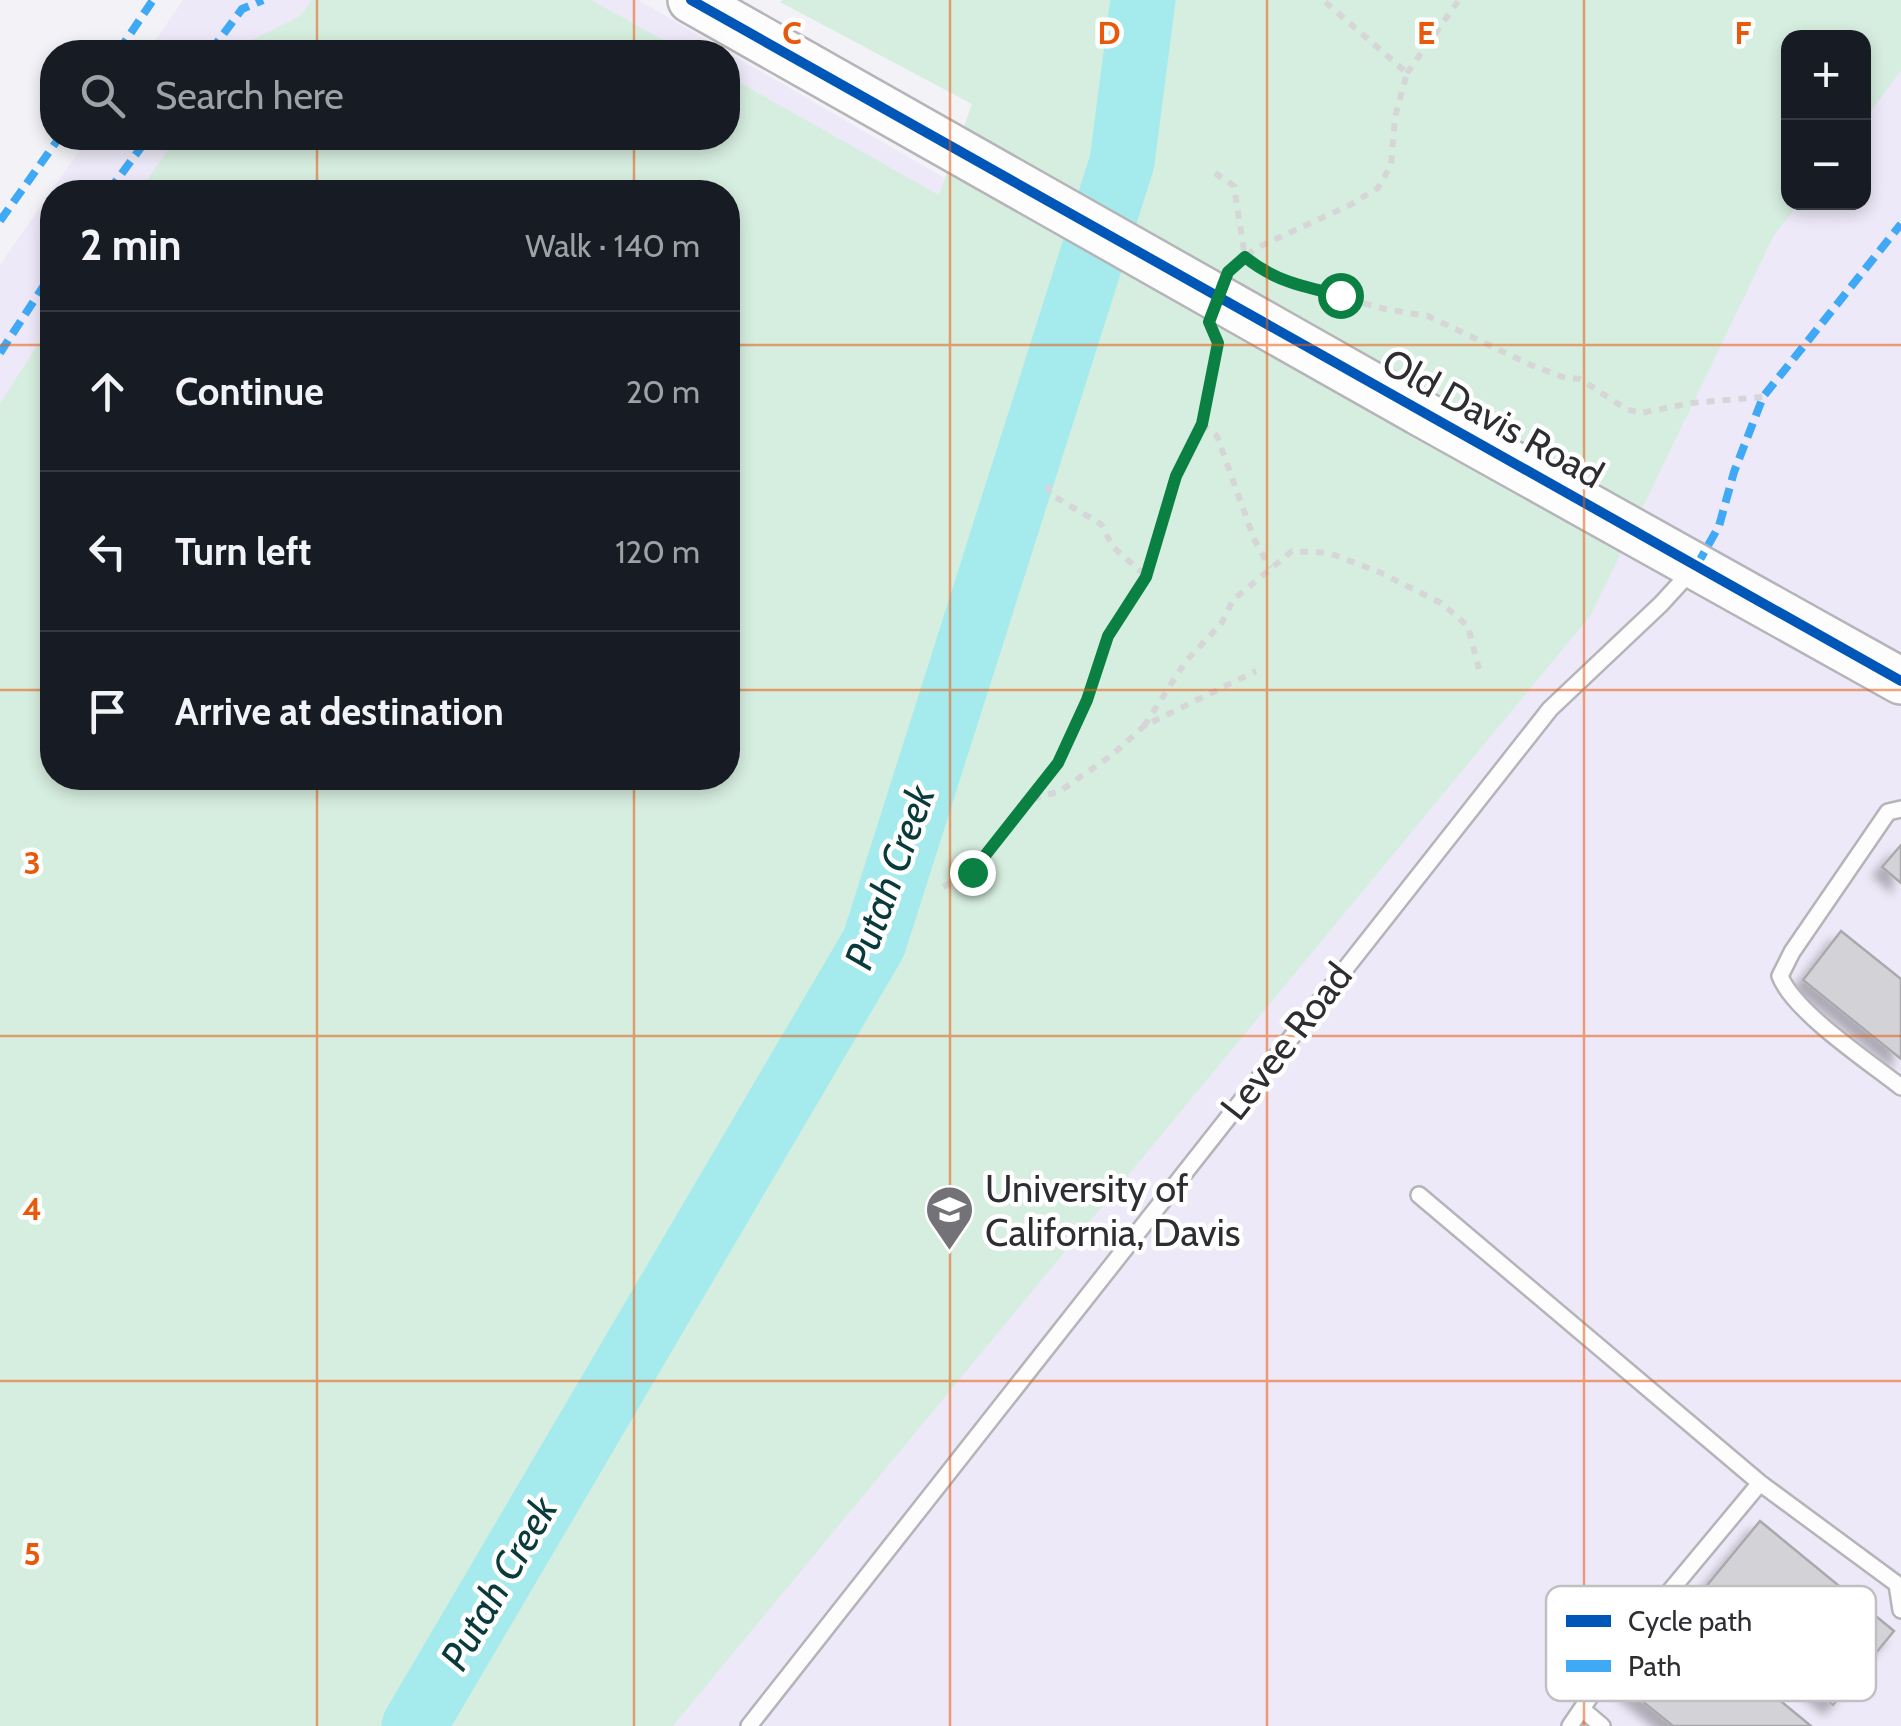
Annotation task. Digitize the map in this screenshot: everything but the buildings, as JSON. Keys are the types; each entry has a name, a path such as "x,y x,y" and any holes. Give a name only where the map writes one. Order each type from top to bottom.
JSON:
{"street":[{"name":"Old Davis Road","path":"691,0 1901,681"}],"lane":[{"name":"Levee Road","path":"749,1726 1550,709 1697,565"},
{"path":"1901,808 1888,812 1792,952 1780,976 1785,989 1801,1006 1901,1087"},
{"path":"1419,1195 1760,1483 1899,1586 1901,1610"},
{"path":"1674,1586 1760,1483"},
{"path":"1570,1726 1587,1701"},
{"path":"1582,1709 1602,1726"}],"path":[{"path":"1323,0 1408,73"},
{"path":"1228,272 1256,248 1378,188 1391,164 1395,117 1408,73 1459,0"},
{"path":"1215,173 1234,186 1245,257 1262,271 1289,284 1428,316 1531,365 1580,379 1626,409 1641,412 1691,403 1763,398"},
{"path":"943,886 972,872 1058,763 1087,700 1108,636 1146,577 1176,476 1202,424 1218,343 1213,332"},
{"path":"1202,424 1217,436 1254,539 1270,568"},
{"path":"1048,484 1050,494 1100,524 1113,547 1146,577"},
{"path":"1144,726 1186,662 1221,624 1233,600 1292,551 1328,552 1379,572 1441,604 1468,626 1479,669"},
{"path":"1030,800 1060,791 1144,726 1256,671"}],"shaded area":[{"path":"183,0 638,0 707,40 155,40"},
{"name":"University of California, Davis","path":"1901,0 1901,1726 0,1726 0,265 40,207 40,790 740,790 740,180 59,180 80,150 740,150 740,59 1115,277 1148,165"}],"green space":[{"path":"312,0 591,0 663,40 252,40 299,17"},
{"name":"University of California, Davis","path":"1901,0 1901,71 1871,111 1871,30 1781,30 1781,210 1794,210 1774,235 1591,615 673,1726 0,1726 0,403 40,341 40,790 740,790 740,180 147,180 168,150 740,150 740,83 939,195 972,104 780,2"}],"waterway":[{"name":"Putah Creek","path":"414,1726 874,943 1122,162 1143,0"}],"marked path":[{"path":"126,40 153,0"},
{"path":"219,40 242,9 263,0"},
{"path":"0,221 50,150"},
{"path":"117,180 139,150"},
{"path":"1697,565 1719,526 1734,472 1763,397 1901,224"},
{"path":"0,353 40,291"}],"cycle path":[{"path":"691,0 1901,681"}],"place":[{"name":"University of California, Davis","path":"950,1252"}],"route":[{"path":"972,872 1058,763 1087,700 1108,636 1146,577 1176,476 1202,424 1218,343 1209,322 1228,272 1245,257 1262,271 1289,284 1340,295"}]}
